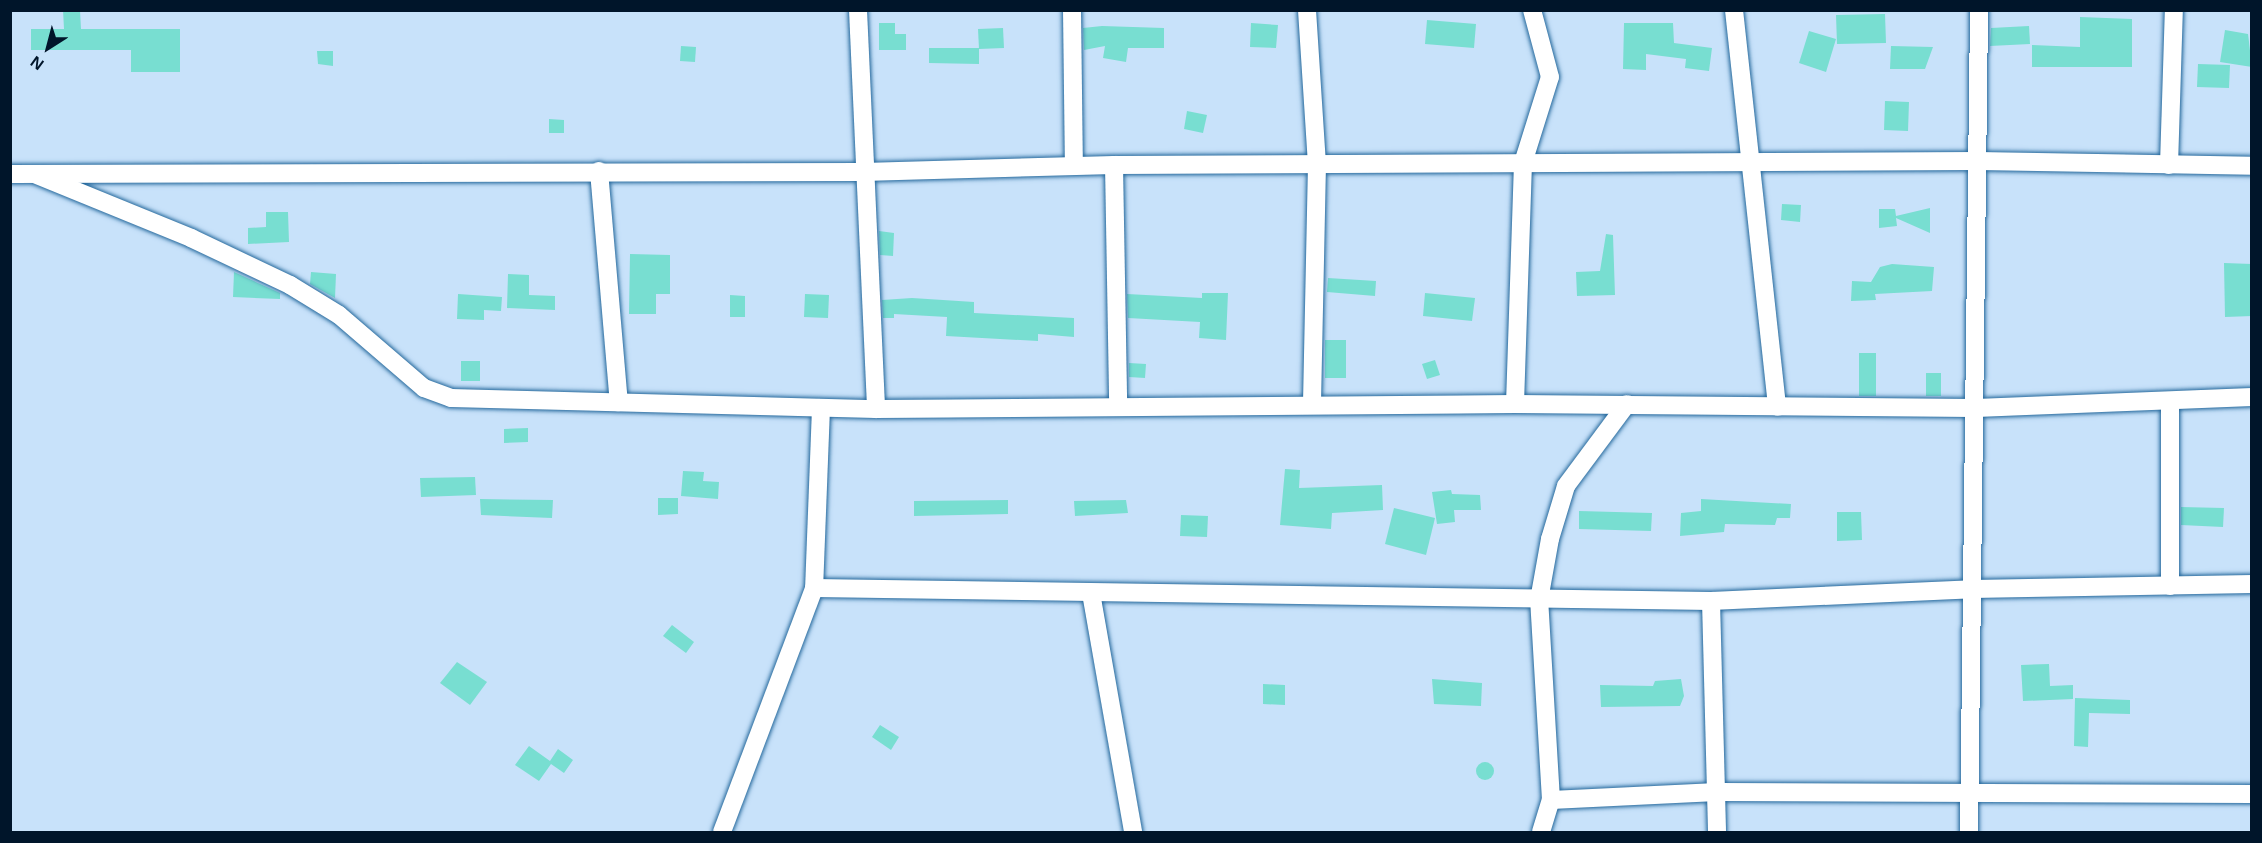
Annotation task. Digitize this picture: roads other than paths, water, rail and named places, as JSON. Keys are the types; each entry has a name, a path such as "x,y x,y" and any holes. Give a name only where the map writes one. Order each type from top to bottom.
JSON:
{"street":[{"path":"858,10 863,172 876,409"},
{"path":"1072,10 1074,166"},
{"path":"1307,10 1317,165 1312,405"},
{"path":"1515,404 1522,163 1550,77 1532,10"},
{"path":"1734,10 1777,406"},
{"path":"1969,832 1976,408 1979,10"},
{"path":"2169,165 2174,10"},
{"path":"10,174 863,172 1114,165 1752,164 1978,161 2252,166"},
{"path":"1114,165 1118,406"},
{"path":"599,171 618,402"},
{"path":"37,175 191,238 290,285 339,315 424,388 451,398 876,409 1515,404 1976,408 2252,398"},
{"path":"2170,401 2170,585"},
{"path":"1541,832 1551,800 1539,600 1550,539 1566,486 1627,404"},
{"path":"722,832 814,588 821,408"},
{"path":"814,588 1711,601 1972,589 2252,584"},
{"path":"1091,593 1133,832"},
{"path":"1711,601 1717,832"},
{"path":"1551,800 1717,792 1969,795 2252,794"},
{"path":"733,804 737,832"}]}
